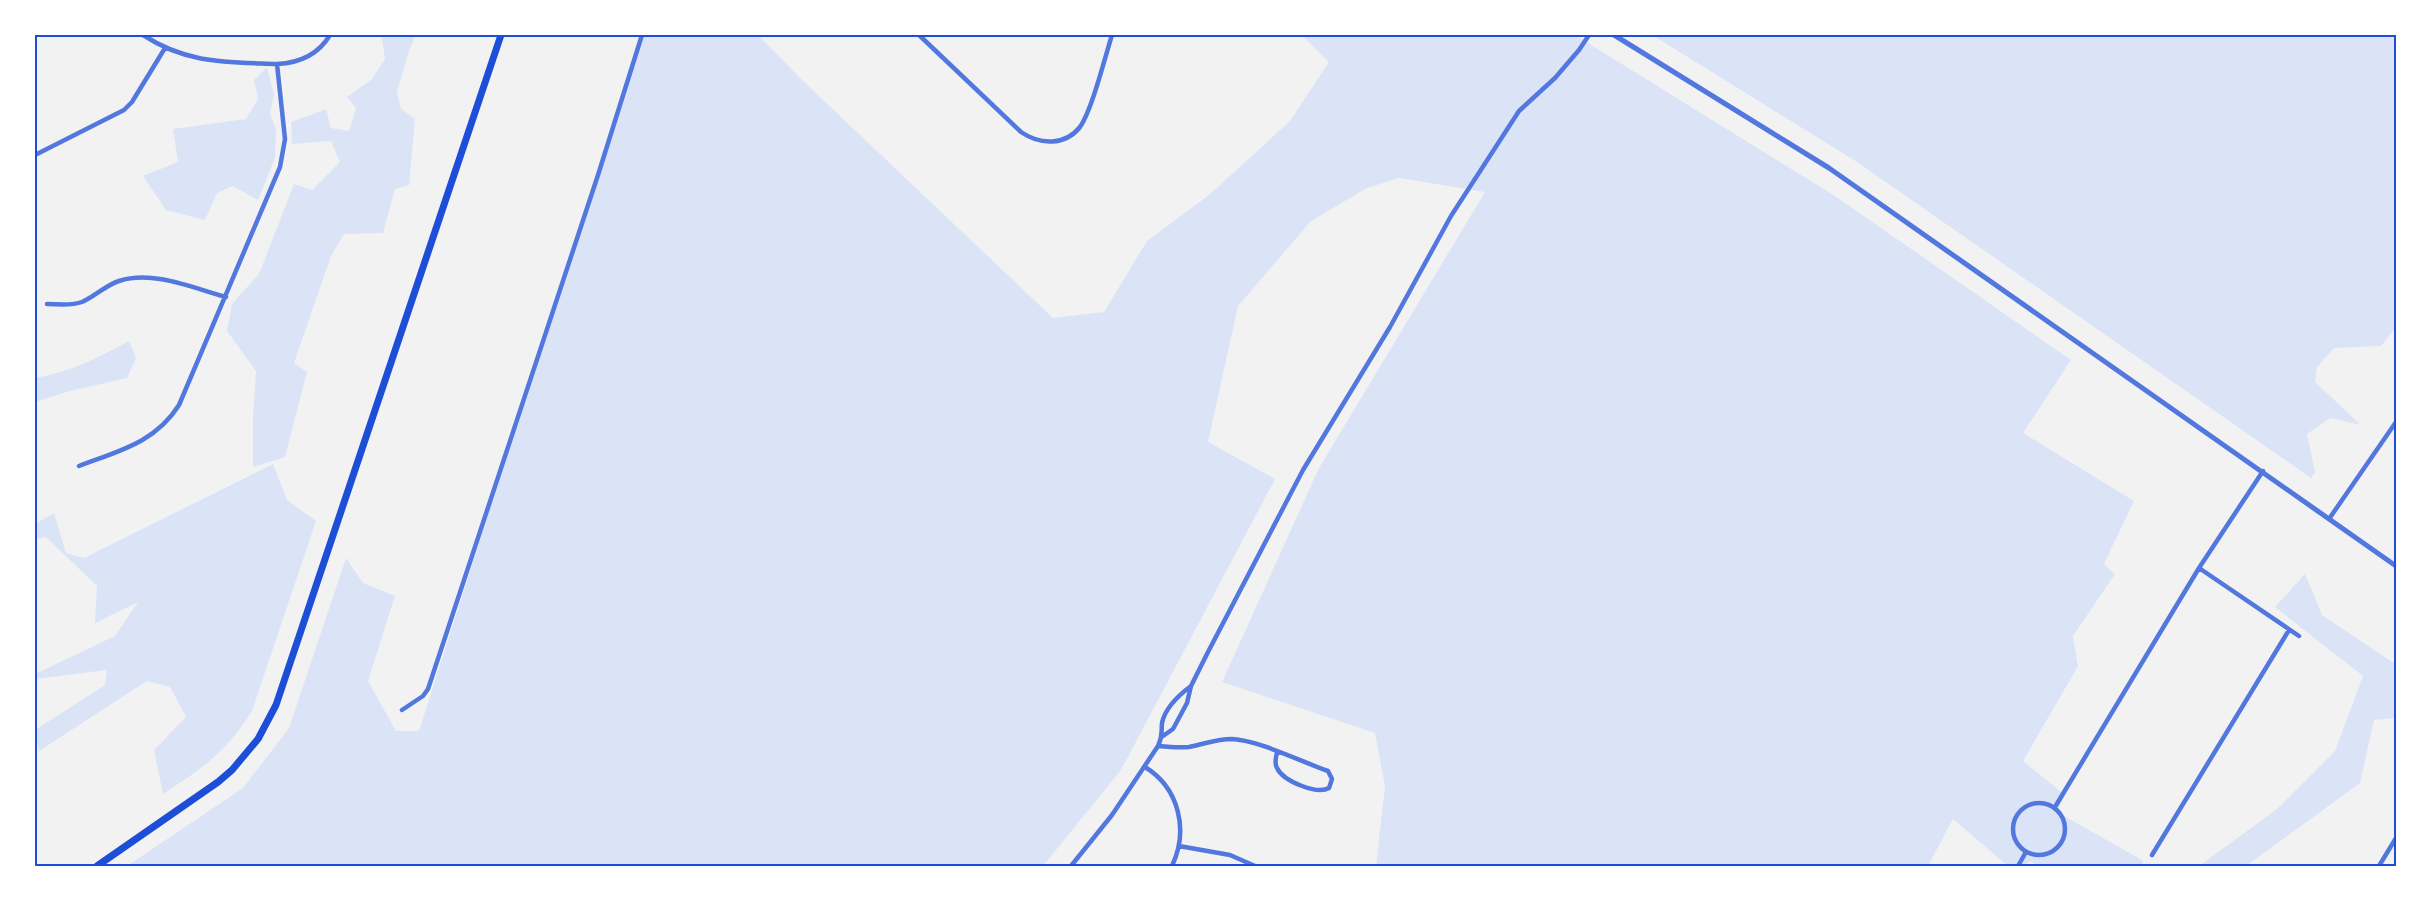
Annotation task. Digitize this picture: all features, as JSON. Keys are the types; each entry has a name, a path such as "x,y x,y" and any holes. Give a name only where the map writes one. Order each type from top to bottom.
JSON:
{"main road":[{"path":"97,866 218,782 247,754 268,723 276,705 500,35"}],"street":[{"path":"142,35 165,48 203,60 278,64 290,63 308,57 318,50 330,35"},
{"path":"402,710 423,696 428,689 598,175 642,35"},
{"path":"919,35 1018,128 1029,137 1047,142 1057,141 1074,133 1084,119 1112,35"},
{"path":"1071,866 1112,815 1145,767 1163,736 1173,729 1187,703 1191,686 1303,470 1390,327 1450,216 1519,111 1555,78 1589,35"},
{"path":"1614,35 1829,168 2396,566"},
{"path":"35,155 124,110 132,102 165,48"},
{"path":"78,466 141,442 162,427 179,405 280,167 285,139 278,64"},
{"path":"47,304 82,302 119,281 144,279 163,280 226,297"},
{"path":"2329,519 2396,422"},
{"path":"2055,807 2199,568 2263,471"},
{"path":"2199,568 2299,636"},
{"path":"2152,855 2289,630"},
{"path":"1163,736 1162,722 1176,697 1191,686"},
{"path":"1158,746 1188,747 1223,740 1236,740 1277,752 1328,772 1332,779 1330,788 1324,790 1313,789 1283,776 1276,765 1277,752"},
{"path":"1145,767 1155,773 1171,793 1180,818 1179,846 1172,866"},
{"path":"2038,802 2055,807 2065,821 2064,839 2059,847 2044,855 2026,852 2015,839 2014,822 2017,814 2023,808 2038,802"},
{"path":"2379,866 2396,838"},
{"path":"1179,846 1230,855 1255,866"},
{"path":"2018,866 2026,852"}],"shaded area":[{"path":"384,35 416,35 410,48 397,92 401,109 415,119 409,185 395,189 383,233 344,234 331,256 294,363 307,372 285,457 253,467 253,418 256,371 227,331 232,304 259,274 294,184 312,190 340,162 331,141 292,144 291,122 326,109 331,128 349,131 356,108 347,97 372,79 385,59 382,39"},
{"path":"641,35 758,35 802,80 1053,318 1104,312 1147,241 1209,195 1290,121 1329,62 1302,35 1575,35 1835,196 2071,360 2023,433 2134,501 2104,564 2115,574 2073,636 2078,666 2023,761 2065,795 2057,812 2142,860 2143,866 2039,866 2030,861 2025,866 2008,866 1953,819 1928,866 1376,866 1385,786 1375,733 1222,682 1319,468 1485,192 1399,178 1367,188 1311,221 1238,306 1208,442 1275,479 1121,770 1043,866 127,866 243,788 289,728 346,558 363,583 395,596 368,681 396,731 419,731"},
{"path":"1652,35 2396,35 2396,327 2381,346 2334,348 2317,367 2315,382 2361,425 2330,418 2307,434 2315,472 2311,478 1857,162"},
{"path":"267,67 274,94 270,114 276,129 275,158 258,200 233,186 217,193 205,220 166,210 143,176 178,162 173,129 246,119 258,99 254,80"},
{"path":"129,341 136,358 127,378 70,391 35,402 35,378 84,364"},
{"path":"273,464 287,500 316,521 252,711 243,725 213,758 163,794 154,750 186,717 170,687 147,681 39,751 35,730 105,685 107,670 35,679 35,674 115,636 138,602 95,623 97,586 46,537 35,539 35,524 54,513 66,553 84,558"},
{"path":"2305,574 2322,615 2392,662 2396,662 2396,718 2374,720 2360,783 2246,866 2199,866 2277,809 2335,751 2363,676 2275,607"}]}
